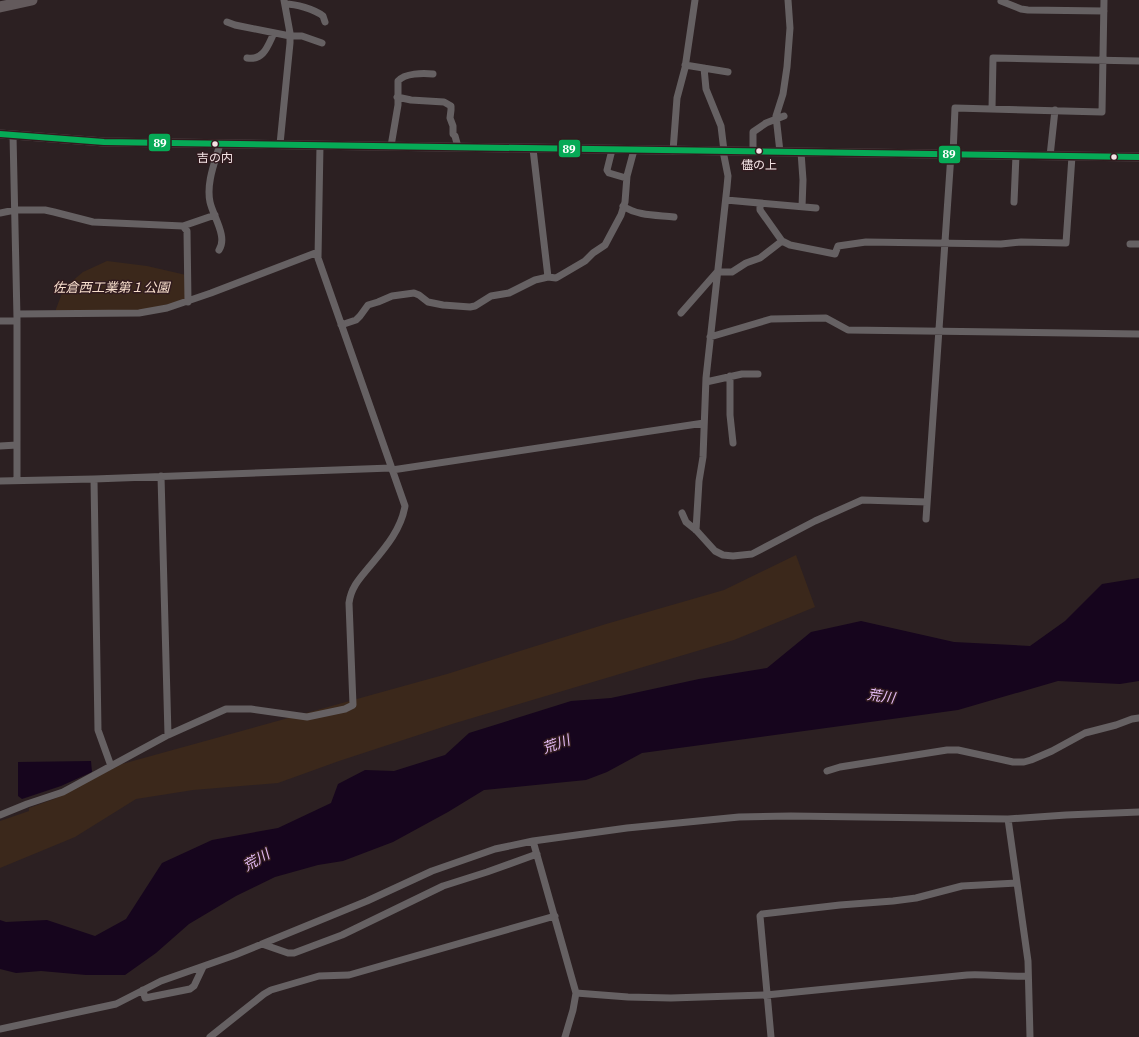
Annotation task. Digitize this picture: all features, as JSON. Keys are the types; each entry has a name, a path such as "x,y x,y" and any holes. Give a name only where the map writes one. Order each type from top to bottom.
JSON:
{"highway":[{"path":"0,8 32,0"}],"street":[{"path":"673,151 677,98 685,65 695,0"},
{"path":"780,152 776,120 783,94 787,67 790,28 788,0"},
{"path":"1001,0 1021,9 1028,10 1104,11"},
{"path":"926,519 944,243 955,108 1102,112 1104,0"},
{"path":"280,144 290,36 285,2 315,11 323,16 325,22"},
{"path":"227,22 290,36 302,36 322,43"},
{"path":"247,58 260,57 264,53 274,33"},
{"path":"992,109 993,58 1139,60"},
{"path":"685,65 728,72"},
{"path":"696,530 699,481 703,457 706,382 710,337 728,176 723,151 721,126 706,89 704,68"},
{"path":"391,146 398,105 398,81 401,78 427,73 433,74"},
{"path":"397,97 411,100 444,102 450,106 450,118 454,126 453,134 458,147"},
{"path":"1050,156 1055,110"},
{"path":"753,152 753,132 784,116"},
{"path":"0,134 104,142 1139,157"},
{"path":"13,135 17,314 17,480"},
{"path":"219,250 222,246 222,242 218,224 210,204 209,189 220,144"},
{"path":"0,815 63,792 168,735 226,709 251,709 307,717 345,709 354,705 349,603 350,595 355,584 393,536 402,520 405,506 318,258 320,145"},
{"path":"533,149 548,277"},
{"path":"612,150 607,170 609,173 626,178"},
{"path":"341,325 356,320 368,306 392,296 414,293 428,302 443,305 475,306 491,296 509,293 535,280 548,277 556,278 585,261 593,253 605,245 621,215 626,178 634,150"},
{"path":"801,152 803,180 802,207"},
{"path":"1014,202 1016,155"},
{"path":"760,204 760,210 782,241 790,245 835,254 838,246 866,242 1001,244 1021,242 1066,243 1072,156"},
{"path":"726,200 816,208"},
{"path":"623,206 638,213 674,216"},
{"path":"0,213 15,210 54,212 93,222 183,226 215,215"},
{"path":"183,226 187,231 188,302"},
{"path":"681,313 717,272 732,272 746,263 760,258 782,241"},
{"path":"1130,244 1139,244"},
{"path":"17,314 139,313 167,308 188,302 318,252"},
{"path":"710,337 771,319 826,318 848,330 1139,334"},
{"path":"0,321 17,321"},
{"path":"706,382 742,374 758,374"},
{"path":"730,376 730,415 733,443"},
{"path":"0,481 392,469 704,423"},
{"path":"0,446 17,446"},
{"path":"161,476 168,735"},
{"path":"94,479 98,730 111,766"},
{"path":"682,513 686,522 716,551 724,555 733,556 752,554 815,521 862,500 927,502"},
{"path":"827,771 840,767 948,750 958,750 1013,762 1024,762 1052,751 1085,733 1139,718"},
{"path":"0,1029 110,1006 122,1002 161,981 203,967 262,944 367,901 432,871 495,849 533,841 627,828 739,817 791,816 1008,819 1139,812"},
{"path":"1008,819 1028,961 1030,1037"},
{"path":"533,841 576,993 573,1010 565,1037"},
{"path":"262,944 288,953 294,953 342,935 443,886 537,854"},
{"path":"771,1037 760,916 762,914 916,898 962,886 1017,883"},
{"path":"210,1037 271,990 318,976 349,975 554,916"},
{"path":"143,990 145,998 190,989 194,986 203,967"},
{"path":"576,993 615,997 671,998 767,995 967,975 1012,977 1028,976"}],"green space":[{"name":"佐倉西工業第１公園","path":"107,261 147,266 186,275 187,300 137,311 56,311 64,288 83,272"},
{"path":"796,555 815,607 734,640 452,724 339,761 278,783 193,790 136,799 75,837 0,868 0,821 29,811 29,808 54,799 122,764 447,674 606,624 724,590"}],"water":[{"name":"荒川","path":"1139,578 1139,681 1120,684 1058,681 958,710 642,753 607,772 586,780 484,790 448,812 393,842 343,861 318,865 275,877 236,896 189,924 156,953 125,975 86,975 41,971 16,973 0,969 0,920 6,922 47,920 95,936 126,919 162,863 212,840 278,828 331,803 338,784 365,770 394,771 445,755 469,733 571,701 611,698 699,679 767,668 811,632 861,621 954,642 1030,646 1065,621 1102,584"},
{"path":"91,761 92,772 61,786 22,799 18,796 18,762"}],"transit line":[{"name":"89","path":"0,134 104,142 1139,157"}],"place":[{"name":"吉の内","path":"215,144"},
{"name":"儘の上","path":"759,151"}]}
